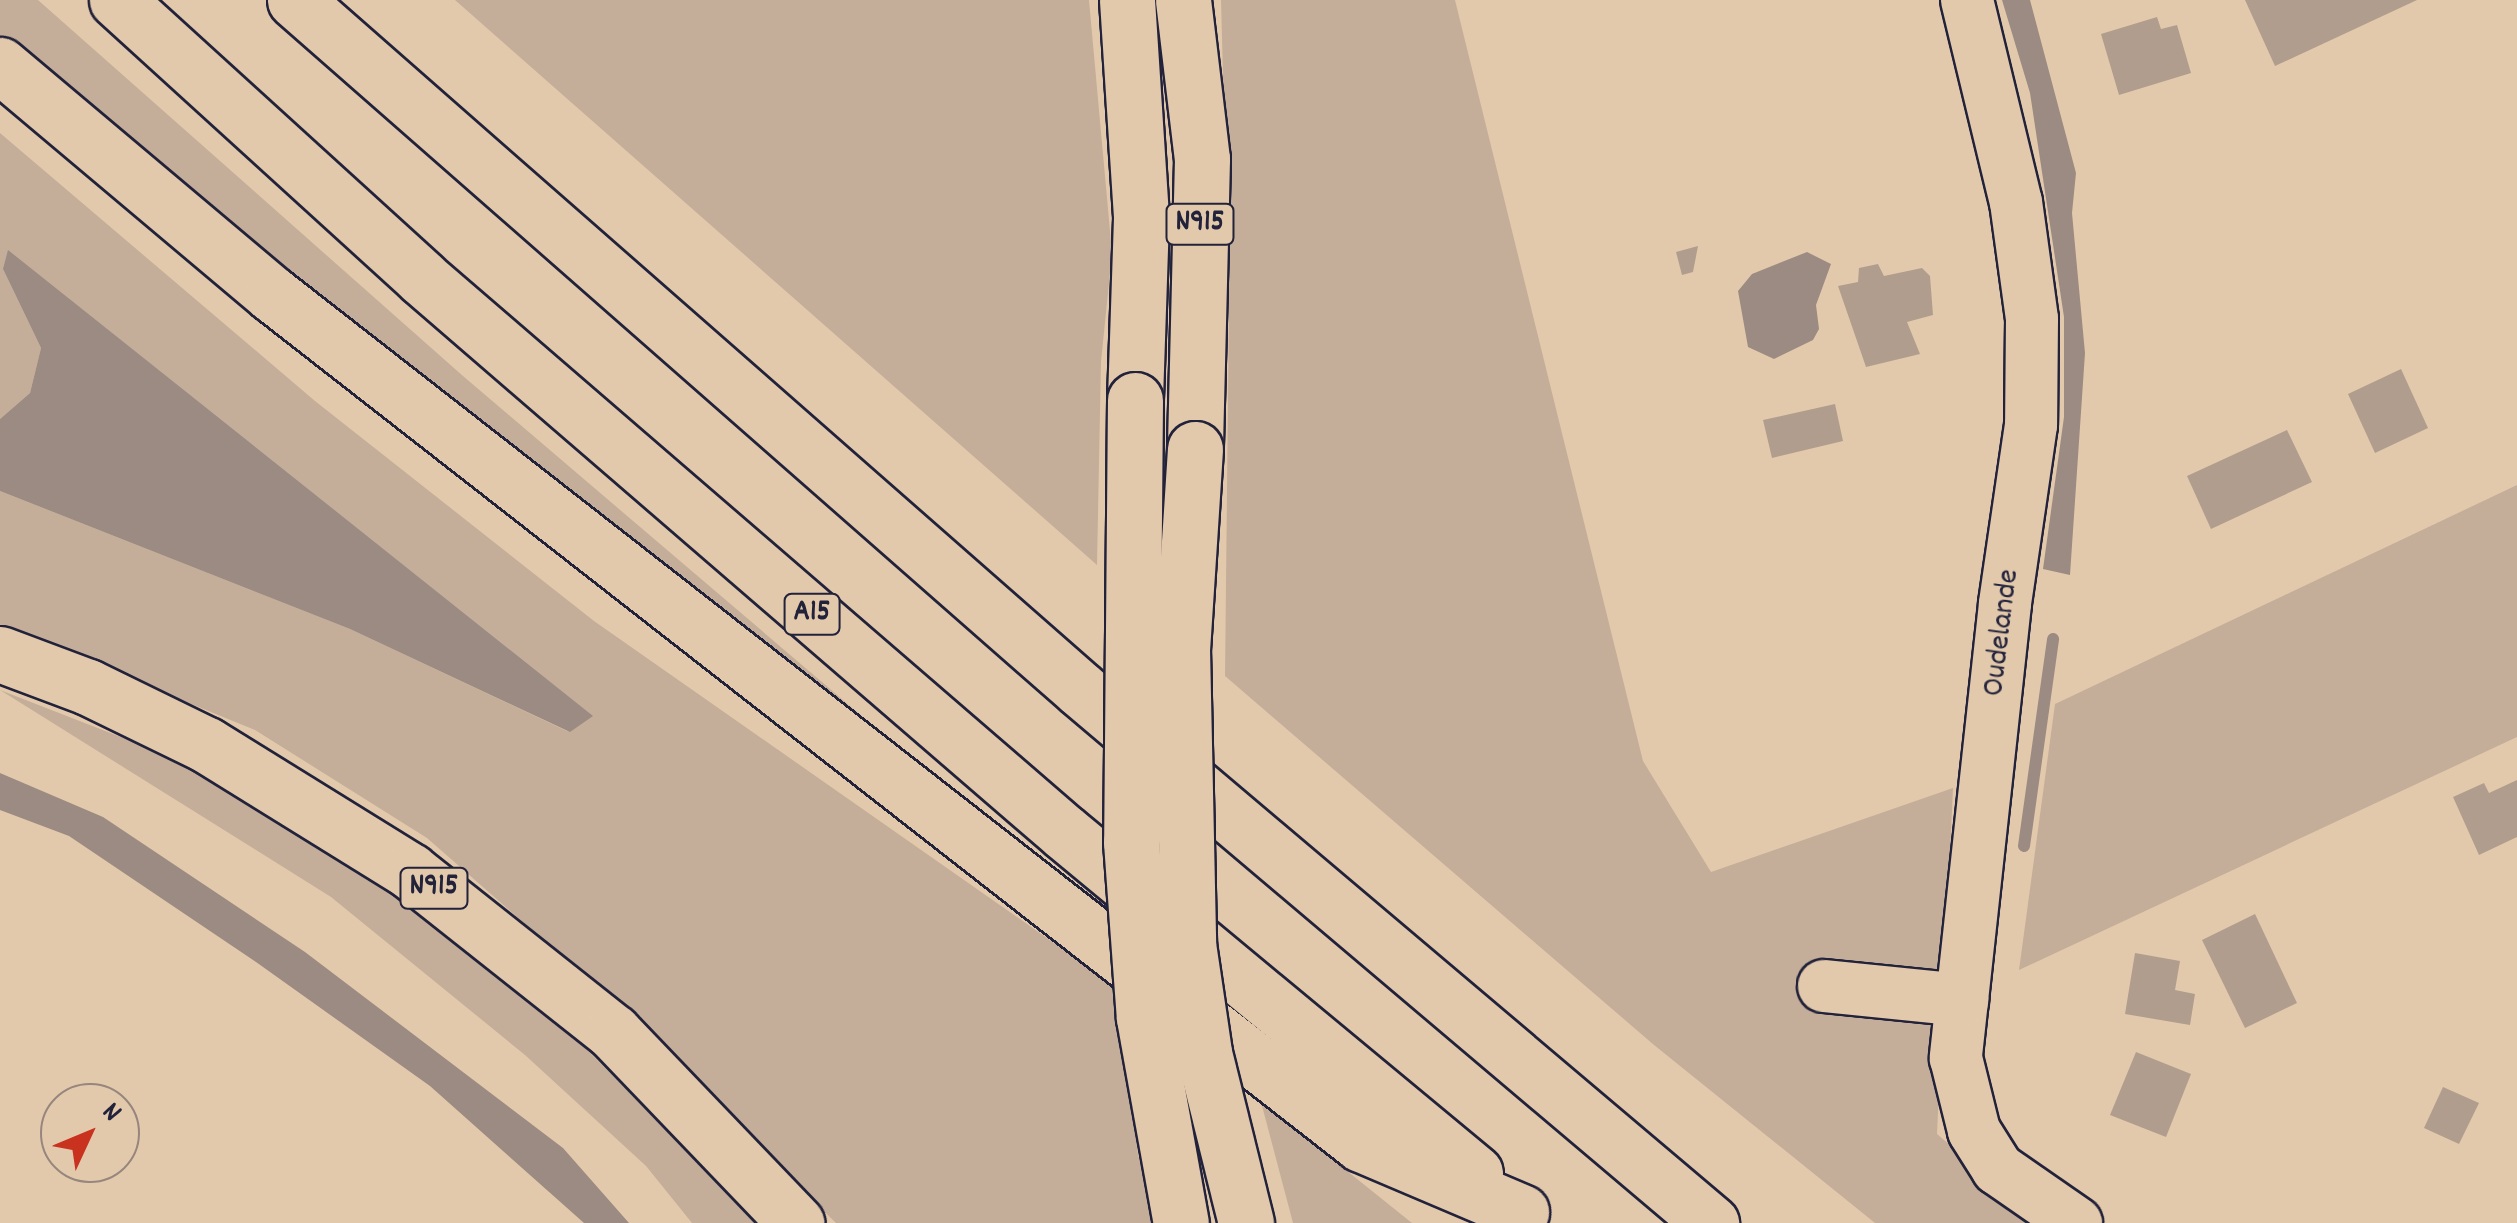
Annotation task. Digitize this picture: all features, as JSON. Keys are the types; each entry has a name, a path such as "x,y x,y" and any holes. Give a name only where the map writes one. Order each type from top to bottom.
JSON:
{"main road":[{"name":"A15","path":"117,0 421,277 1526,1219"},
{"path":"294,0 1080,689 1710,1223"},
{"path":"317,0 410,104"},
{"name":"N915","path":"1127,0 1141,218 1135,400 1131,842 1144,1018 1180,1223"},
{"name":"N915","path":"1183,0 1202,159 1194,448 1182,648 1188,944 1204,1053 1246,1223"},
{"name":"A15","path":"0,65 272,294 1362,1144 1526,1219"},
{"name":"N915","path":"0,654 88,687 208,746 410,871 613,1032 796,1223"}],"street":[{"name":"Oudelande","path":"1967,0 2016,202 2032,319 2031,425 1956,1058 1974,1132 1998,1169 2076,1223"},
{"path":"1824,986 1962,1000"}],"shaded area":[{"path":"0,0 38,0 463,376 951,792 108,131 0,40"},
{"path":"455,0 1089,0 1112,253 1101,362 1097,565"},
{"path":"1221,0 1455,0 1643,761 1711,872 1953,788 1937,1134 2041,1223 1875,1223 1654,1045 1225,676 1229,304"},
{"path":"2002,0 2030,0 2076,173 2072,213 2085,353 2070,575 2043,569 2064,417 2064,317 2030,93"},
{"path":"0,133 315,401 594,621 1117,987 1138,1155 1158,1223 836,1223 588,979 427,838 255,730 0,626 0,491 350,629 569,732 3,269 41,348 30,393 0,419"},
{"path":"8,250 593,716 570,732 350,629 0,491 0,419 30,393 41,348 3,269"},
{"path":"1807,252 1831,264 1816,305 1819,329 1813,340 1774,359 1748,347 1738,291 1752,274"},
{"path":"2517,485 2517,737 2019,970 2055,704"},
{"path":"0,690 167,755 325,846 440,925 556,1018 757,1223 692,1223 646,1166 525,1055 331,897"},
{"path":"0,773 103,817 305,952 563,1148 629,1223 584,1223 430,1086 256,962 69,836 0,810"},
{"path":"1261,1102 1412,1223 1293,1223"}],"building":[{"path":"2245,0 2417,0 2275,66"},
{"path":"2157,17 2161,29 2177,25 2191,73 2119,95 2101,34"},
{"path":"1698,246 1693,272 1682,275 1676,252"},
{"path":"1878,264 1884,276 1922,268 1930,276 1933,315 1907,322 1920,354 1866,367 1838,286 1858,282 1859,268"},
{"path":"2401,369 2428,428 2375,453 2348,394"},
{"path":"1835,404 1843,441 1772,458 1763,420"},
{"path":"2287,430 2312,482 2211,529 2187,476"},
{"path":"2517,780 2517,837 2479,855 2453,797 2484,783 2489,793"},
{"path":"2255,914 2297,1003 2245,1028 2202,940"},
{"path":"2135,953 2180,961 2175,990 2195,994 2190,1025 2125,1014"},
{"path":"2136,1052 2191,1074 2166,1137 2110,1115"},
{"path":"2443,1087 2479,1103 2459,1144 2424,1128"}],"waterway":[{"path":"2024,846 2053,639"}]}
